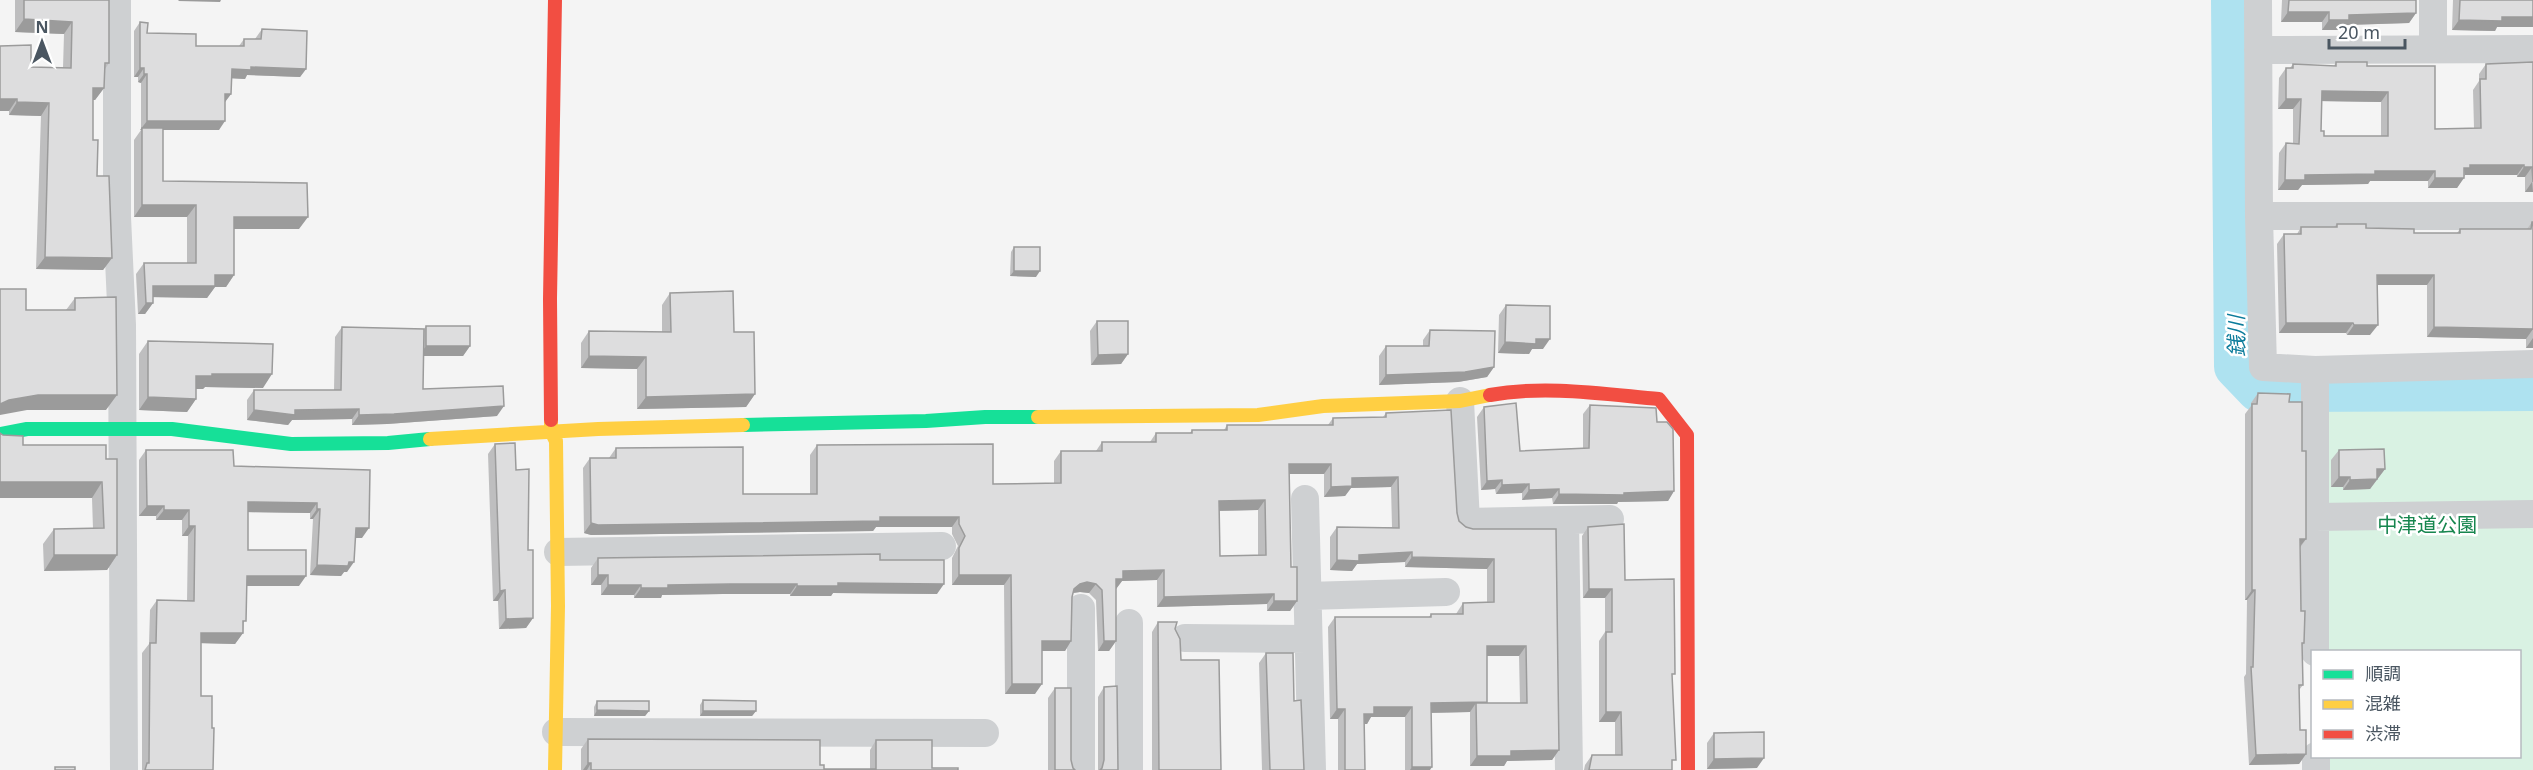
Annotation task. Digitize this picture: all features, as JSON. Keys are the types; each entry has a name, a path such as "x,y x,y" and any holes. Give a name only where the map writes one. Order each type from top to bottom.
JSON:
{"street":[{"path":"117,0 117,217 122,313 124,770"},
{"path":"555,0 550,299 550,431 556,441 558,552 555,770"},
{"path":"2258,0 2259,216 2263,367 2315,383 2533,364"},
{"path":"2433,0 2433,47"},
{"path":"2258,50 2433,47 2533,49"},
{"path":"2259,216 2533,216"},
{"path":"2315,383 2315,650"},
{"path":"0,434 27,429 172,429 291,444 388,443 550,431 926,421 985,417 1131,418 1258,415 1323,406 1460,401 1512,391 1550,390 1659,399 1687,435 1688,770"},
{"path":"1460,401 1466,522 1610,519"},
{"path":"1305,499 1312,770"},
{"path":"2315,517 2533,514"},
{"path":"1565,520 1569,770"},
{"path":"558,552 942,546"},
{"path":"1307,596 1446,592"},
{"path":"1081,608 1081,770"},
{"path":"1129,623 1129,770"},
{"path":"1185,639 1308,639"},
{"path":"556,732 985,734"}],"green space":[{"name":"中津道公園","path":"2533,396 2533,770 2324,770 2324,758 2521,758 2521,650 2323,650 2320,399"}],"building":[{"path":"24,0 109,0 109,63 105,63 104,88 93,88 93,140 98,140 97,176 109,176 112,258 45,257 49,103 0,99 0,46 31,45 31,67 71,68 72,22 24,19"},
{"path":"2289,0 2416,0 2416,13 2349,15 2349,20 2329,20 2329,12 2288,12"},
{"path":"2460,0 2533,0 2533,17 2502,17 2502,21 2459,20"},
{"path":"140,22 148,23 147,33 196,34 196,46 244,46 244,39 261,39 262,29 307,31 306,69 251,67 251,70 232,69 231,94 225,94 225,121 147,121 147,74 144,74 144,68 140,68"},
{"path":"2336,62 2367,62 2367,66 2435,66 2435,129 2481,128 2480,79 2486,79 2486,64 2533,62 2533,182 2532,167 2524,167 2524,165 2470,165 2470,168 2464,168 2464,178 2435,178 2435,171 2375,171 2375,174 2305,175 2305,180 2285,180 2286,143 2299,144 2301,99 2286,99 2286,68 2293,68 2293,64 2336,66","holes":["2322,91 2388,92 2388,136 2324,136 2324,131 2321,131"]},
{"path":"142,128 163,128 163,181 307,183 308,217 234,217 234,275 215,275 215,286 153,286 153,303 146,303 144,263 196,263 196,205 142,205"},
{"path":"2532,222 2533,329 2434,327 2434,275 2377,275 2378,325 2286,323 2284,234 2301,234 2301,227 2366,224 2366,228 2414,229 2414,233 2460,233 2460,229 2531,229"},
{"path":"1014,247 1040,247 1040,271 1014,271"},
{"path":"0,289 26,289 26,310 75,310 75,298 116,297 117,395 38,395 9,400 0,404"},
{"path":"733,291 734,332 754,332 755,394 646,397 646,357 589,356 589,331 671,332 670,293"},
{"path":"1506,305 1550,306 1550,339 1536,339 1536,344 1505,342"},
{"path":"1097,321 1128,321 1128,354 1098,355"},
{"path":"426,326 470,326 470,346 426,346"},
{"path":"342,327 424,329 423,389 503,386 504,406 359,415 359,409 295,410 295,415 254,410 254,390 341,390"},
{"path":"1430,330 1495,331 1494,367 1465,372 1386,375 1386,346 1429,346"},
{"path":"148,341 273,344 272,374 196,376 196,399 148,397"},
{"path":"2258,393 2290,394 2289,402 2302,402 2302,451 2306,451 2306,539 2300,539 2301,611 2305,611 2304,643 2302,643 2303,685 2299,685 2300,730 2306,730 2306,754 2256,755 2251,667 2253,667 2255,590 2252,590 2252,404 2257,404"},
{"path":"1516,403 1520,451 1589,448 1590,405 1656,408 1657,422 1667,422 1673,429 1674,491 1624,493 1624,495 1559,494 1559,489 1529,490 1529,484 1502,485 1502,480 1487,481 1484,407"},
{"path":"1451,410 1457,513 1459,521 1466,527 1473,529 1556,529 1559,750 1511,751 1511,756 1477,756 1476,703 1527,703 1526,646 1487,646 1487,702 1431,703 1432,767 1412,767 1412,707 1374,707 1374,714 1364,714 1365,770 1345,770 1345,709 1337,709 1335,617 1431,617 1431,614 1463,614 1463,603 1494,602 1494,559 1412,557 1412,552 1359,555 1359,561 1337,560 1337,527 1399,528 1398,477 1352,478 1352,486 1331,487 1331,464 1289,464 1291,567 1297,567 1297,601 1274,601 1274,594 1164,597 1164,570 1123,571 1123,579 1116,579 1116,641 1104,641 1102,590 1096,584 1087,582 1080,584 1074,589 1072,597 1071,641 1042,641 1042,684 1012,684 1011,575 959,575 959,548 965,536 959,524 959,517 880,517 880,521 598,525 591,523 590,458 616,458 616,448 743,447 743,494 817,494 817,445 993,444 993,484 1061,483 1061,451 1102,451 1102,442 1156,442 1156,433 1227,430 1227,425 1333,425 1333,418 1386,417 1386,413","holes":["1265,500 1266,555 1220,556 1219,501"]},
{"path":"0,433 23,436 23,445 106,445 106,459 117,459 117,555 54,555 54,529 104,528 102,482 0,482"},
{"path":"515,443 516,470 529,469 528,550 533,550 533,618 506,619 505,590 500,591 495,444"},
{"path":"2384,449 2385,469 2377,469 2377,479 2350,480 2350,477 2339,477 2339,450"},
{"path":"146,450 233,450 234,466 370,470 369,528 356,528 354,562 349,562 348,566 317,565 320,509 317,509 317,503 248,502 248,550 306,550 306,576 247,576 246,621 243,621 243,633 201,633 201,696 212,696 213,770 145,770 149,763 150,643 156,643 157,600 194,601 195,526 189,526 189,510 164,510 164,506 147,506"},
{"path":"1624,524 1625,580 1674,579 1675,674 1672,674 1676,760 1672,760 1672,770 1589,770 1592,755 1622,755 1621,712 1606,712 1606,632 1612,632 1612,589 1589,589 1588,527"},
{"path":"880,554 880,560 944,560 944,584 838,583 838,586 797,586 797,584 730,584 641,588 641,585 608,585 608,575 598,575 598,558"},
{"path":"1158,622 1177,622 1175,629 1180,639 1181,660 1219,660 1221,770 1159,770"},
{"path":"1266,653 1293,653 1294,701 1301,700 1304,770 1270,770"},
{"path":"1117,686 1118,770 1100,770 1104,760 1104,687"},
{"path":"1055,688 1071,688 1071,760 1075,770 1055,770"},
{"path":"703,700 756,701 756,711 703,711"},
{"path":"597,701 649,701 649,711 597,710"},
{"path":"1764,732 1764,758 1714,759 1714,733"},
{"path":"588,739 820,740 820,765 824,765 824,769 876,769 876,740 932,740 932,768 958,768 958,770 591,770 591,763 588,763"},
{"path":"55,767 75,767 75,770 55,770"}],"waterway":[{"name":"銭川","path":"2234,0 2237,366 2259,389 2533,388"}],"traffic: fast":[{"path":"743,425 1038,417"},
{"path":"0,434 27,429 172,429 291,444 388,443 430,439"}],"traffic: slow":[{"path":"1038,417 1258,415 1323,406 1460,401 1490,395"},
{"path":"551,420 551,431 556,441 558,606 555,770"},
{"path":"430,439 598,429 743,425"}],"traffic: jam":[{"path":"551,420 550,299 555,0"},
{"path":"1490,395 1553,391 1659,399 1687,435 1688,770"}]}
